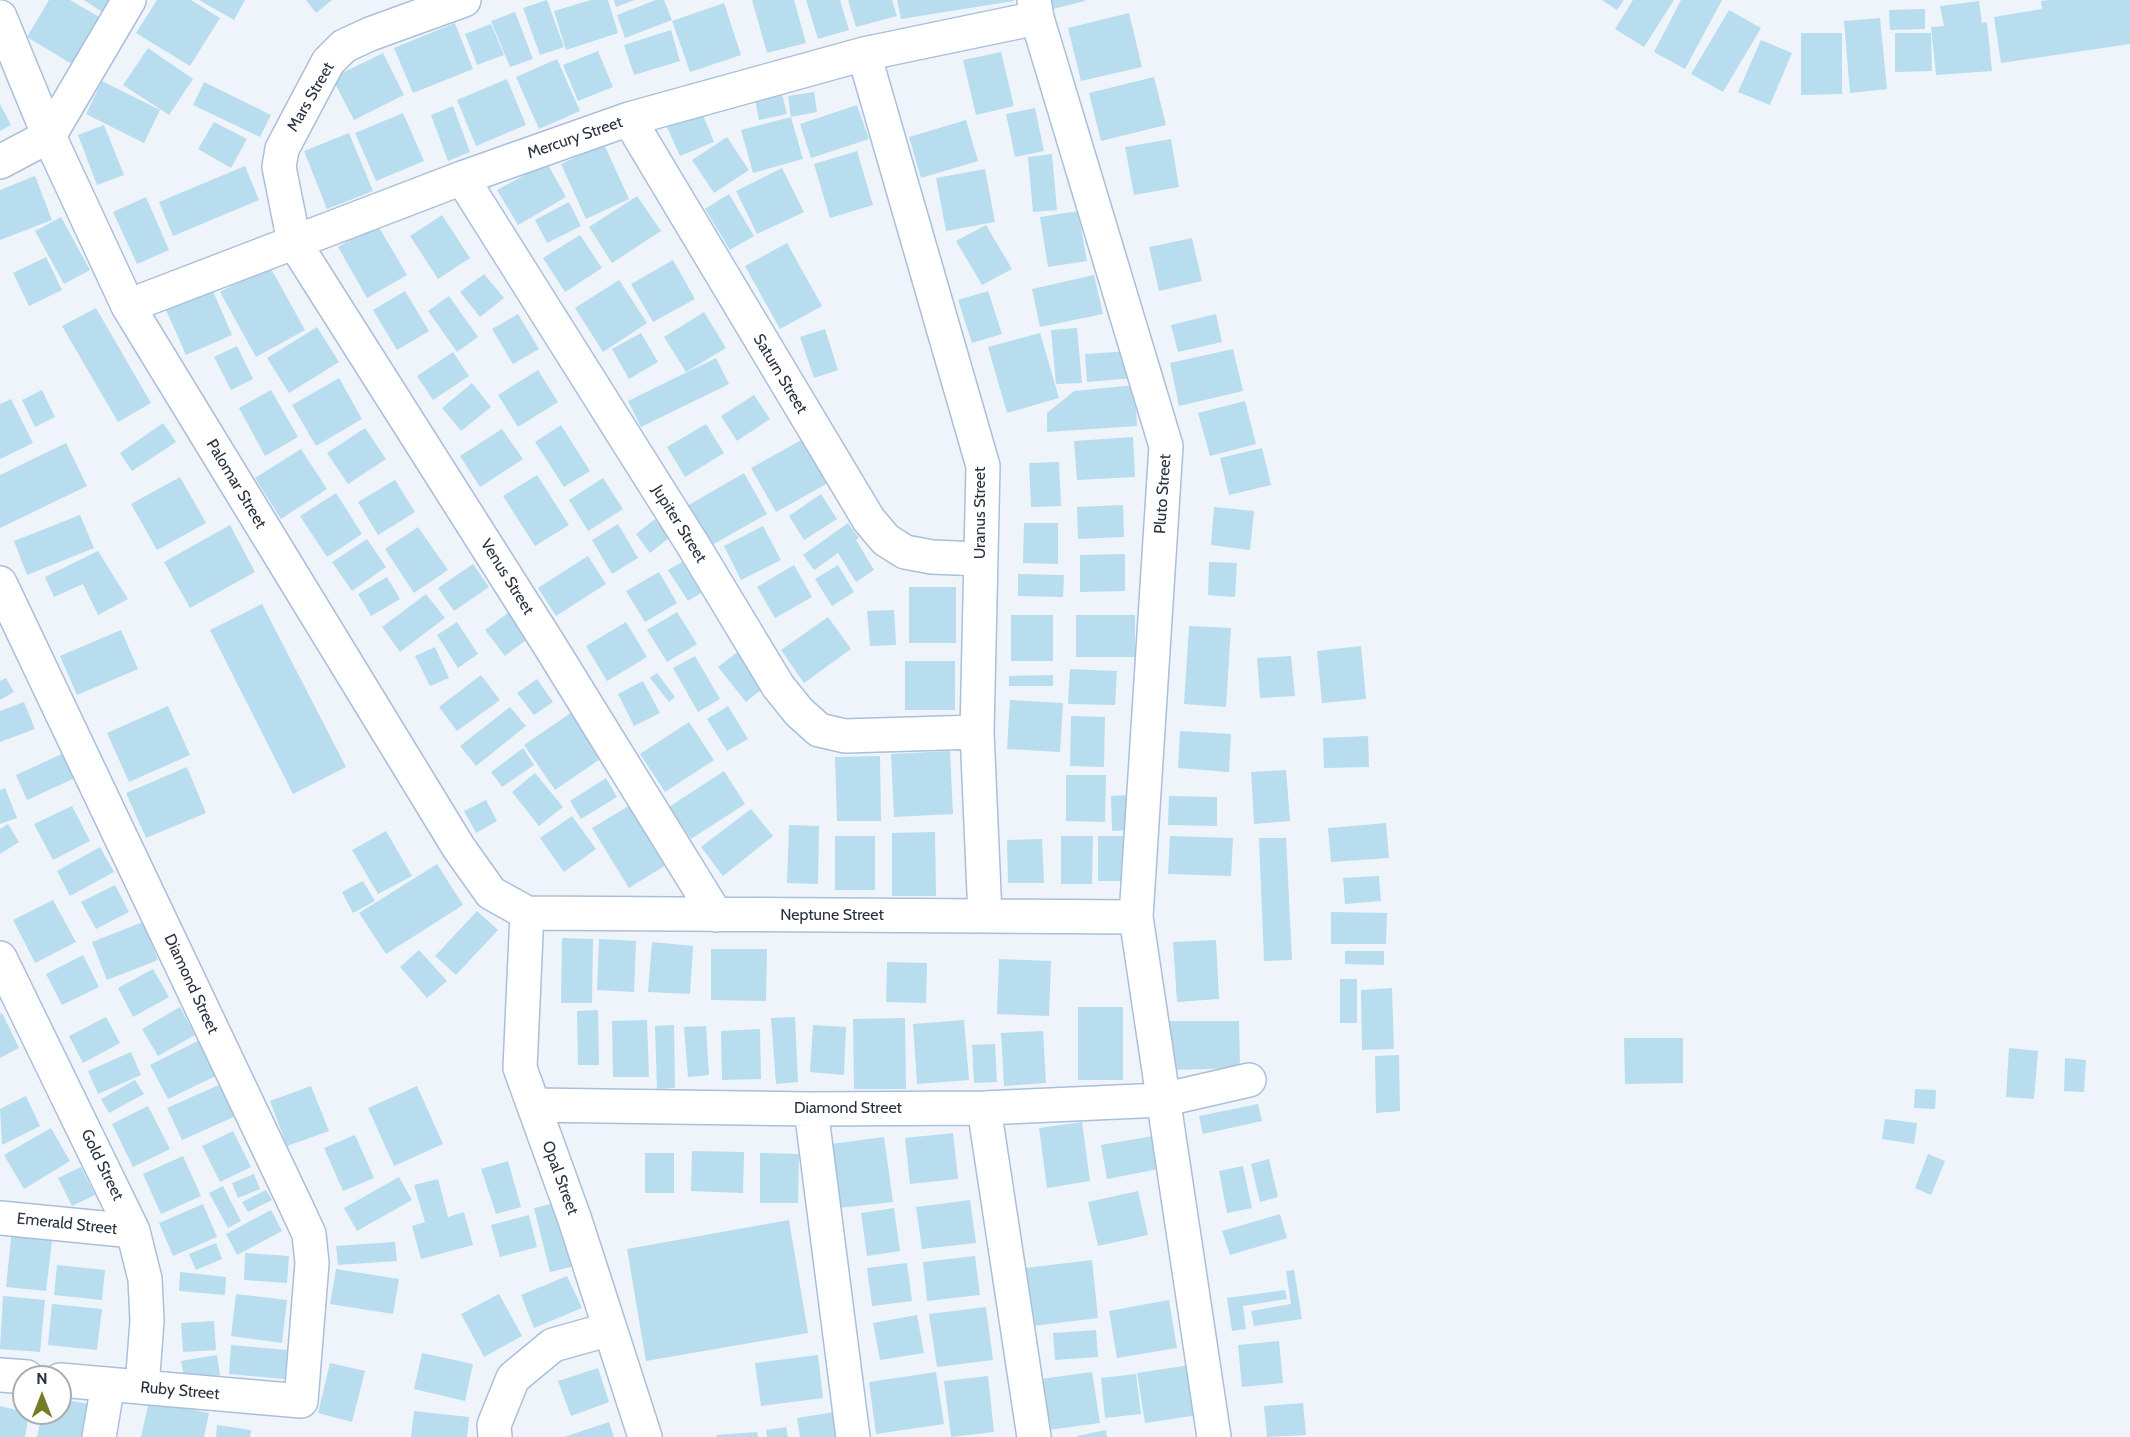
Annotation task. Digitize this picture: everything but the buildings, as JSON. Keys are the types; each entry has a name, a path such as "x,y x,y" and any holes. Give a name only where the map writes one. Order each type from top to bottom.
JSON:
{"street":[{"path":"0,162 50,136 129,0"},
{"name":"Mars Street","path":"294,242 279,167 282,149 328,62 344,46 370,34 464,0"},
{"name":"Mercury Street","path":"128,306 462,178 629,119 1035,9"},
{"name":"Pluto Street","path":"1035,9 1166,446 1136,916 1214,1437"},
{"name":"Palomar Street","path":"0,17 50,136 128,306 459,848 491,893 527,913"},
{"name":"Uranus Street","path":"864,54 983,466 977,732 985,916"},
{"name":"Saturn Street","path":"629,119 869,520 886,540 905,552 932,557 980,559"},
{"name":"Jupiter Street","path":"462,178 693,545 778,686 799,712 819,730 844,736 977,732"},
{"name":"Venus Street","path":"294,242 550,646 716,915"},
{"name":"Diamond Street","path":"0,583 309,1234 311,1281 301,1401"},
{"name":"Neptune Street","path":"527,913 1136,916"},
{"name":"Opal Street","path":"527,913 520,1068 575,1220 645,1437"},
{"name":"Gold Street","path":"0,958 133,1231 145,1279 147,1321 142,1388"},
{"name":"Diamond Street","path":"534,1105 811,1109 984,1108 1162,1100 1249,1080"},
{"path":"984,1108 1034,1437"},
{"path":"811,1109 853,1437"},
{"name":"Emerald Street","path":"0,1218 133,1231"},
{"path":"495,1437 494,1425 513,1378 553,1345 610,1329"},
{"name":"Ruby Street","path":"72,1381 301,1401"},
{"path":"99,1437 108,1384"}]}
